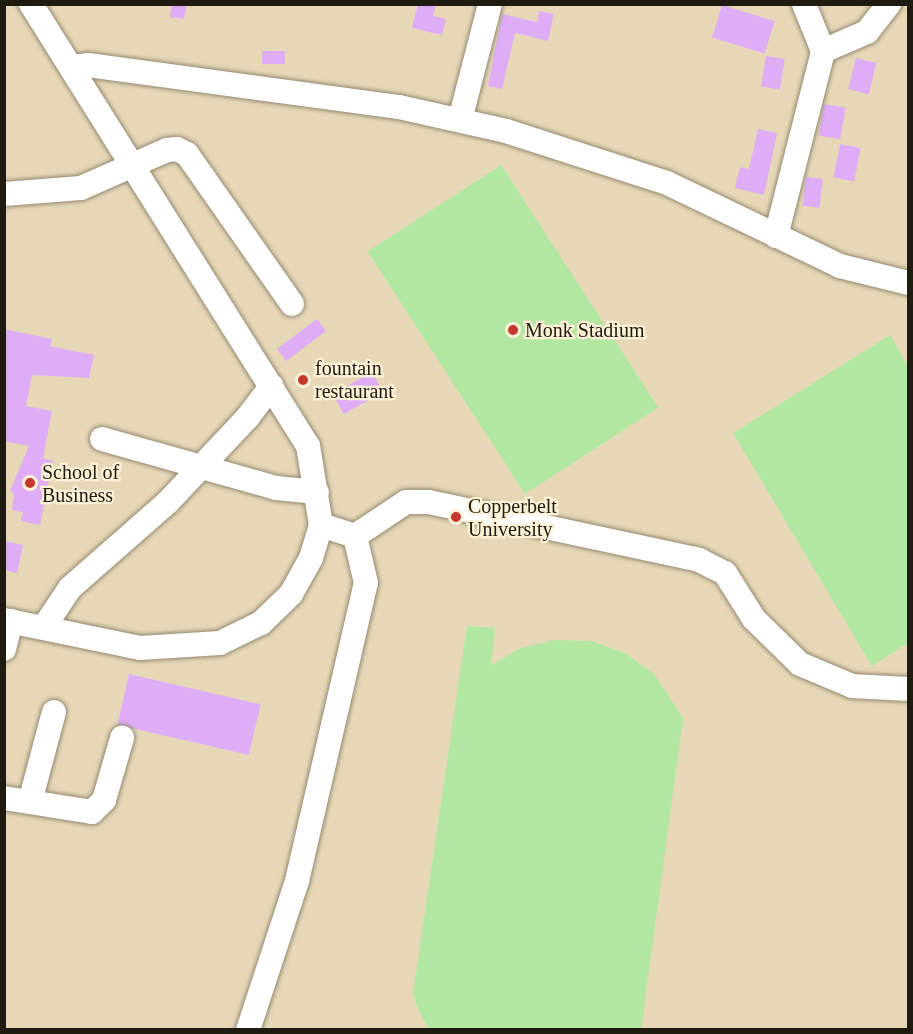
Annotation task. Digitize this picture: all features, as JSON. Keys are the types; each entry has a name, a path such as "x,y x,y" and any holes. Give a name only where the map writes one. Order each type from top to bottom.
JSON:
{"lane":[{"path":"4,649 8,620 140,648 220,643 261,623 291,594 311,558 321,525 308,446 31,4"},
{"path":"460,120 490,4"},
{"path":"777,236 823,51 804,4"},
{"path":"823,51 867,32 889,4"},
{"path":"72,67 88,65 399,107 460,120 569,149 667,183 840,266 909,283"},
{"path":"4,195 81,188 167,150 187,154 292,304"},
{"path":"44,627 69,588 168,502 271,386"},
{"path":"102,439 290,491 317,492"},
{"path":"355,536 406,502 429,502 699,560 725,573 754,619 800,664 852,686 909,689"},
{"path":"321,525 355,536"},
{"path":"248,1029 297,881 366,583 355,536"},
{"path":"30,802 54,712"},
{"path":"4,798 92,813 104,800 122,738"}],"shaded area":[{"name":"Copperbelt University","path":"5,5 908,5 908,1029 5,1029"}],"green space":[{"name":"Monk Stadium","path":"501,165 658,407 525,494 368,252"},
{"path":"890,335 908,366 908,643 872,666 733,433"},
{"path":"467,626 495,628 491,665 521,648 555,640 591,641 625,653 654,674 683,718 641,1029 429,1029 419,1011 413,994"}],"building":[{"path":"172,4 187,4 184,19 170,17"},
{"path":"418,4 436,4 433,16 446,19 442,35 412,28"},
{"path":"722,5 775,21 765,54 712,38"},
{"path":"539,11 554,14 548,41 515,33 502,89 488,86 502,14 537,22"},
{"path":"262,51 285,51 285,64 262,64"},
{"path":"766,56 785,59 780,90 761,87"},
{"path":"856,58 876,63 869,94 848,89"},
{"path":"824,104 846,108 840,139 818,136"},
{"path":"758,129 777,133 764,195 735,188 740,167 749,169"},
{"path":"840,144 861,148 854,181 834,177"},
{"path":"806,177 823,179 819,208 802,206"},
{"path":"317,319 326,331 286,361 277,349"},
{"path":"4,329 52,339 50,346 94,355 89,378 32,375 26,406 52,411 43,458 53,461 40,525 21,521 23,512 12,510 14,494 10,491 29,446 4,441"},
{"path":"372,372 383,392 344,414 333,394"},
{"path":"4,541 23,545 17,573 4,570"},
{"path":"129,674 261,704 249,755 117,725"}],"place":[{"name":"Monk Stadium","path":"513,330"},
{"name":"fountain restaurant","path":"303,380"},
{"name":"School of Business","path":"30,483"},
{"name":"Copperbelt University","path":"456,517"}]}
